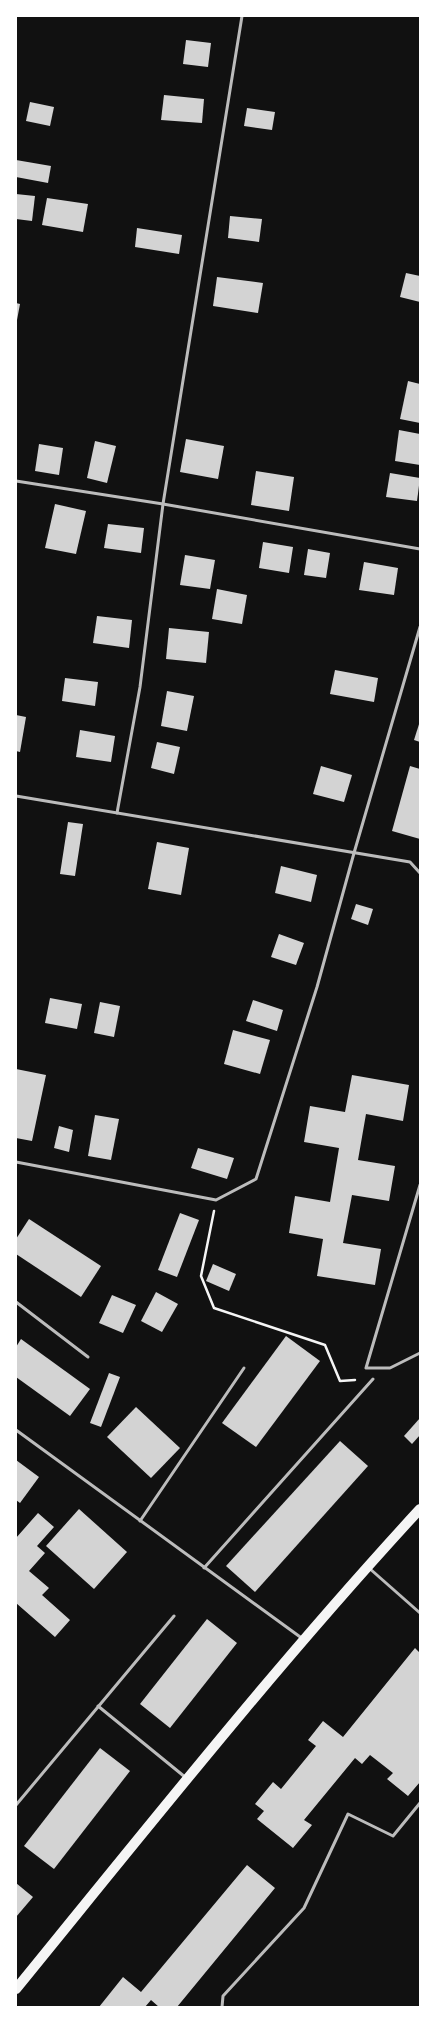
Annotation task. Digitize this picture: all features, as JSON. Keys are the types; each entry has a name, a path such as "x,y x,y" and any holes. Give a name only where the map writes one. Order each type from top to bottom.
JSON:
{"main road":[{"path":"16,1989 304,1640 367,1566 420,1509"}],"lane":[{"path":"118,813 140,687 163,504 242,16"},
{"path":"16,482 163,504 420,549"},
{"path":"16,1162 216,1200 256,1179 318,987 354,853 420,627"},
{"path":"16,796 410,862 420,873"},
{"path":"420,1185 366,1368 390,1368 420,1353"},
{"path":"16,1302 88,1357"},
{"path":"140,1521 244,1368"},
{"path":"204,1568 373,1379"},
{"path":"16,1430 304,1640"},
{"path":"367,1566 420,1614"},
{"path":"16,1805 174,1616"},
{"path":"98,1706 188,1779"},
{"path":"222,2007 223,1996 304,1908 348,1814 393,1836 420,1803"}],"path":[{"path":"216,1200 201,1276 214,1308 325,1345 340,1381 373,1379"}],"building":[{"path":"186,40 211,43 208,67 183,64"},
{"path":"164,95 204,99 202,123 161,120"},
{"path":"30,102 54,107 50,126 26,121"},
{"path":"247,108 275,112 272,130 244,126"},
{"path":"16,160 51,166 48,183 16,177"},
{"path":"16,194 35,196 32,221 16,219"},
{"path":"47,198 88,204 83,232 42,225"},
{"path":"230,216 262,219 259,242 228,238"},
{"path":"137,228 182,235 179,254 135,247"},
{"path":"406,273 420,276 420,302 400,297"},
{"path":"217,277 263,283 258,313 213,306"},
{"path":"16,303 20,304 17,320 16,320"},
{"path":"408,381 420,384 420,423 400,419"},
{"path":"399,430 420,434 420,465 395,461"},
{"path":"186,439 224,446 218,479 180,472"},
{"path":"95,441 116,446 107,483 87,478"},
{"path":"39,444 63,448 59,475 35,471"},
{"path":"256,471 294,477 289,511 251,505"},
{"path":"390,473 420,478 417,501 386,497"},
{"path":"55,504 86,511 76,554 45,548"},
{"path":"108,524 144,528 141,553 104,548"},
{"path":"263,542 293,547 289,573 259,568"},
{"path":"308,549 330,553 326,578 304,575"},
{"path":"185,555 215,560 210,589 180,585"},
{"path":"364,562 398,568 394,595 359,590"},
{"path":"217,589 247,595 242,624 212,619"},
{"path":"97,616 132,620 129,648 93,643"},
{"path":"169,628 209,632 206,663 166,659"},
{"path":"335,670 378,678 374,702 330,694"},
{"path":"65,678 98,682 95,706 62,701"},
{"path":"167,691 194,696 187,731 161,726"},
{"path":"16,715 26,717 20,752 16,751"},
{"path":"420,721 420,742 414,740"},
{"path":"80,730 115,736 111,762 76,757"},
{"path":"157,742 180,747 174,774 151,768"},
{"path":"321,766 352,775 344,802 313,794"},
{"path":"410,766 420,769 420,839 392,831"},
{"path":"68,822 83,824 75,876 60,874"},
{"path":"157,842 189,848 181,895 148,889"},
{"path":"281,866 317,875 311,902 275,893"},
{"path":"356,904 373,909 368,925 351,919"},
{"path":"279,934 304,943 296,965 271,957"},
{"path":"50,998 82,1004 77,1029 45,1023"},
{"path":"253,1000 283,1010 277,1031 246,1021"},
{"path":"100,1002 120,1006 114,1037 94,1033"},
{"path":"233,1030 270,1040 260,1074 224,1064"},
{"path":"16,1069 46,1075 32,1141 16,1138"},
{"path":"352,1075 409,1085 403,1121 366,1114 358,1160 395,1166 389,1201 352,1195 343,1243 381,1249 375,1285 317,1276 323,1239 289,1233 295,1196 330,1202 339,1148 304,1142 310,1106 345,1112"},
{"path":"95,1115 119,1119 111,1160 88,1156"},
{"path":"59,1126 73,1130 69,1152 54,1148"},
{"path":"198,1148 234,1158 227,1179 191,1168"},
{"path":"180,1213 199,1220 177,1277 158,1270"},
{"path":"29,1219 101,1266 81,1297 16,1254 16,1239"},
{"path":"213,1264 236,1274 229,1291 206,1281"},
{"path":"156,1292 178,1304 162,1332 141,1321"},
{"path":"112,1295 136,1305 123,1333 99,1323"},
{"path":"286,1336 320,1361 256,1447 222,1423"},
{"path":"21,1339 90,1389 70,1416 16,1377 16,1347"},
{"path":"109,1373 120,1377 101,1427 90,1423"},
{"path":"136,1407 180,1448 151,1478 107,1437"},
{"path":"420,1418 420,1435 412,1444 404,1436"},
{"path":"340,1441 368,1466 255,1592 226,1566"},
{"path":"16,1460 39,1477 20,1503 16,1500"},
{"path":"79,1509 127,1552 94,1589 46,1546"},
{"path":"38,1513 54,1527 37,1546 45,1553 29,1571 49,1588 42,1595 70,1620 55,1637 16,1603 16,1538"},
{"path":"207,1619 237,1643 170,1728 140,1704"},
{"path":"415,1648 420,1653 420,1782 408,1796 387,1779 393,1773 370,1755 362,1764 355,1758 304,1820 312,1825 293,1848 257,1819 264,1811 255,1804 273,1782 281,1789 316,1746 308,1740 323,1721 343,1737"},
{"path":"100,1748 130,1771 54,1869 24,1846"},
{"path":"247,1865 275,1888 177,2007 159,2007 151,2000 145,2007 99,2007 123,1977 141,1992"},
{"path":"16,1883 33,1897 16,1917"}]}
